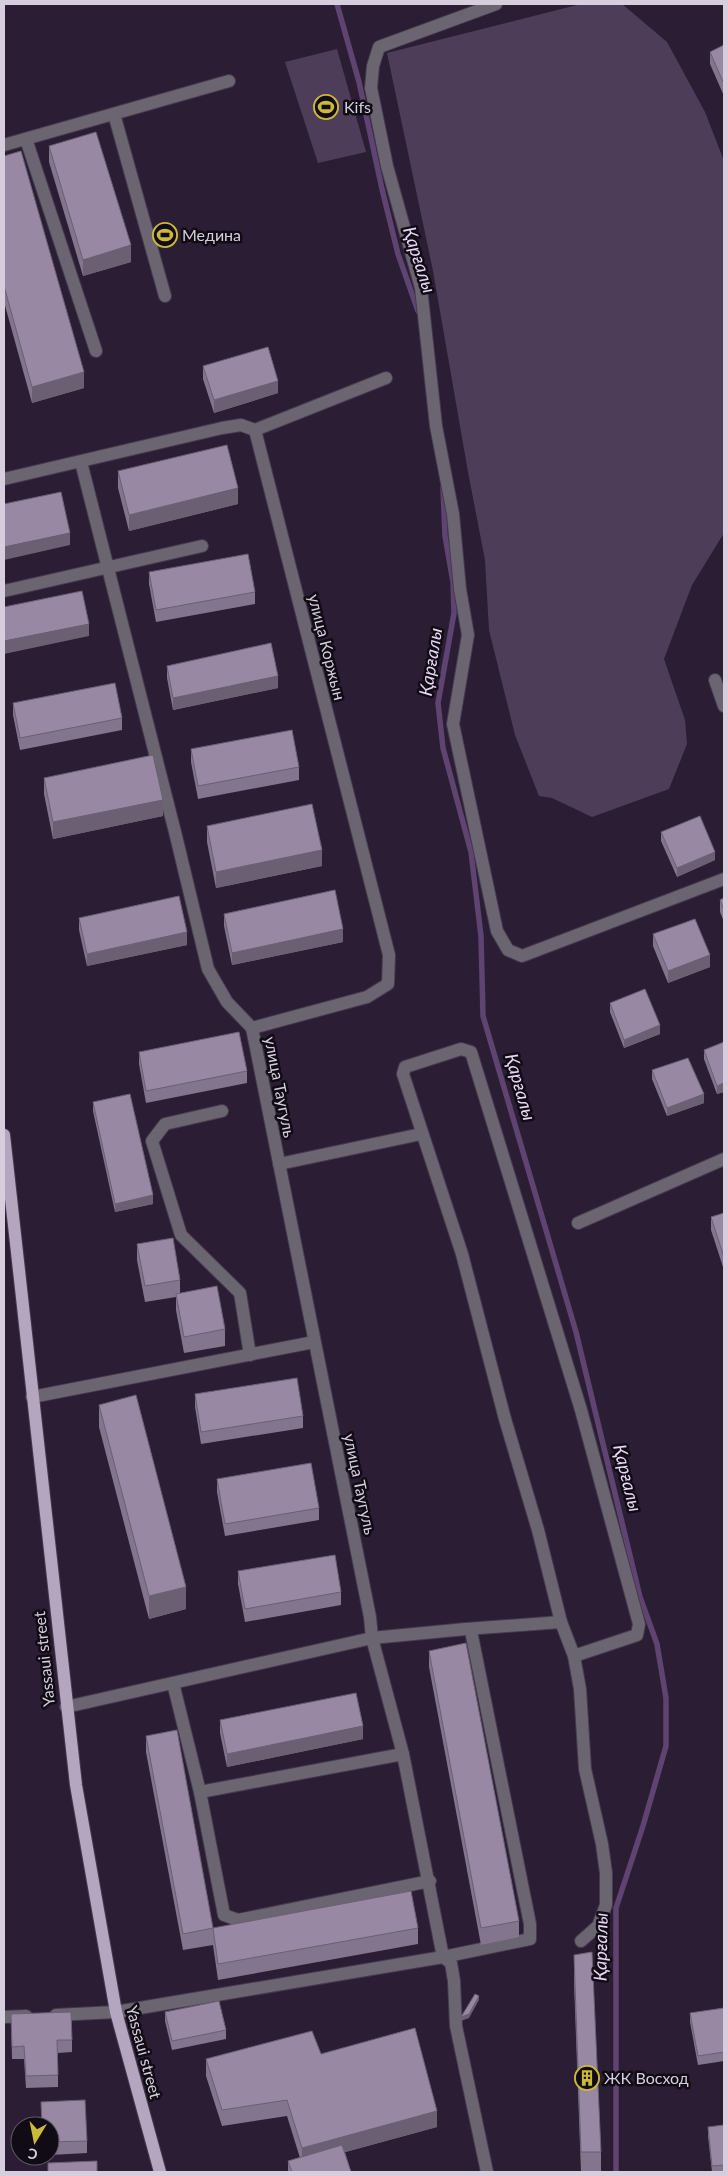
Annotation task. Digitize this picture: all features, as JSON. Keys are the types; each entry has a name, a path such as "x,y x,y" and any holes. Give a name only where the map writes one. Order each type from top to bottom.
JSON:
{"main road":[{"name":"Yassaui street","path":"4,1136 76,1785 116,2012 160,2172"}],"street":[{"path":"496,4 379,46 373,66 371,88 387,166 422,288 436,426 453,514 460,589 468,635 453,724 497,931 508,950 522,956 724,880"},
{"path":"4,145 229,81"},
{"path":"114,114 165,296"},
{"path":"26,139 96,351"},
{"path":"4,480 222,428 241,425 255,430 386,378"},
{"name":"улица Коржын","path":"252,1028 367,997 388,984 388,955 255,430"},
{"path":"81,462 174,826 208,969 227,1002 252,1028"},
{"path":"4,590 202,546"},
{"path":"715,680 724,706"},
{"name":"улица Таугуль","path":"252,1028 370,1617 372,1638 403,1754 430,1881 443,1957 451,1963 454,1981 456,2026 487,2172"},
{"path":"574,1656 637,1634 639,1624 581,1410 471,1052 461,1049 405,1067 403,1074 421,1134 462,1254 505,1420 538,1530 561,1622 574,1656 580,1689 585,1769 602,1844 606,1873 606,1905 598,1926 581,1941"},
{"path":"222,1111 165,1124 152,1141 181,1236 240,1293 250,1355"},
{"path":"279,1164 421,1134"},
{"path":"578,1223 724,1159"},
{"path":"32,1397 314,1342"},
{"path":"66,1707 372,1638 561,1622"},
{"path":"4,2017 116,2012 443,1957 530,1939 530,1924 470,1631 466,1629"},
{"path":"172,1682 200,1792 224,1915 238,1920 430,1881"},
{"path":"200,1792 403,1754"}],"shaded area":[{"path":"581,4 622,4 667,42 705,112 724,161 724,533 692,585 664,659 685,720 687,744 669,789 592,817 552,798 539,796 515,735 489,630 485,560 433,271 387,53"},
{"name":"Kifs","path":"337,49 366,152 318,163 285,62"}],"building":[{"path":"724,45 724,84 710,52"},
{"path":"96,132 131,245 83,260 49,146"},
{"path":"21,151 84,372 32,387 4,286 4,156"},
{"path":"268,347 278,381 214,400 203,366"},
{"path":"227,445 238,488 129,515 118,471"},
{"path":"61,492 70,533 4,547 4,504"},
{"path":"248,554 255,592 156,610 149,572"},
{"path":"82,591 89,624 4,641 4,607"},
{"path":"271,643 278,676 173,698 167,666"},
{"path":"115,683 122,718 20,738 13,703"},
{"path":"292,730 299,767 198,786 191,749"},
{"path":"153,755 163,800 53,822 44,778"},
{"path":"312,804 322,850 216,872 207,826"},
{"path":"700,816 715,852 677,868 661,832"},
{"path":"335,890 343,929 232,953 224,914"},
{"path":"179,896 187,932 87,954 79,918"},
{"path":"724,898 724,910 720,900"},
{"path":"695,919 710,955 668,971 653,934"},
{"path":"645,989 660,1025 624,1040 610,1003"},
{"path":"239,1032 247,1071 146,1091 139,1052"},
{"path":"724,1042 724,1083 717,1086 704,1050"},
{"path":"688,1058 704,1094 667,1108 652,1070"},
{"path":"130,1094 153,1195 115,1204 93,1102"},
{"path":"724,1213 724,1257 711,1217"},
{"path":"173,1238 180,1280 145,1286 137,1244"},
{"path":"217,1286 225,1329 184,1337 176,1294"},
{"path":"297,1378 303,1416 201,1432 195,1394"},
{"path":"136,1395 186,1587 149,1596 99,1405"},
{"path":"311,1463 319,1508 225,1524 217,1479"},
{"path":"335,1555 341,1592 245,1609 238,1571"},
{"path":"466,1643 519,1921 481,1928 429,1651"},
{"path":"356,1693 363,1726 227,1754 220,1720"},
{"path":"177,1730 213,1928 183,1934 146,1736"},
{"path":"411,1891 418,1928 218,1964 213,1928"},
{"name":"ЖК Восход","path":"592,1952 601,2152 581,2152 574,1955"},
{"path":"475,1994 479,1996 469,2014 461,2017"},
{"path":"219,2001 226,2030 172,2041 165,2012"},
{"path":"724,2008 724,2052 698,2056 690,2013"},
{"path":"71,2012 72,2040 57,2040 58,2075 26,2076 24,2046 12,2047 11,2014"},
{"path":"415,2028 437,2111 302,2148 287,2100 222,2110 206,2059 312,2031 321,2054"},
{"path":"85,2100 87,2141 60,2142 60,2116 42,2116 41,2102"},
{"path":"724,2125 724,2165 712,2166 708,2127"},
{"path":"342,2145 351,2172 292,2172 288,2161"},
{"path":"97,2161 97,2172 48,2172 48,2166 60,2166 60,2163"}],"waterway":[{"name":"Қарғалы","path":"337,4 359,82 398,254 418,311"},
{"name":"Қарғалы","path":"443,488 445,536 453,582 454,613 438,703 443,748 471,852 481,936 483,1016 576,1332 640,1597 657,1644 666,1698 666,1746 643,1826 616,1908 616,2172"}],"place":[{"name":"Kifs","path":"326,107"},
{"name":"Медина","path":"165,235"},
{"name":"ЖК Восход","path":"587,2078"}]}
